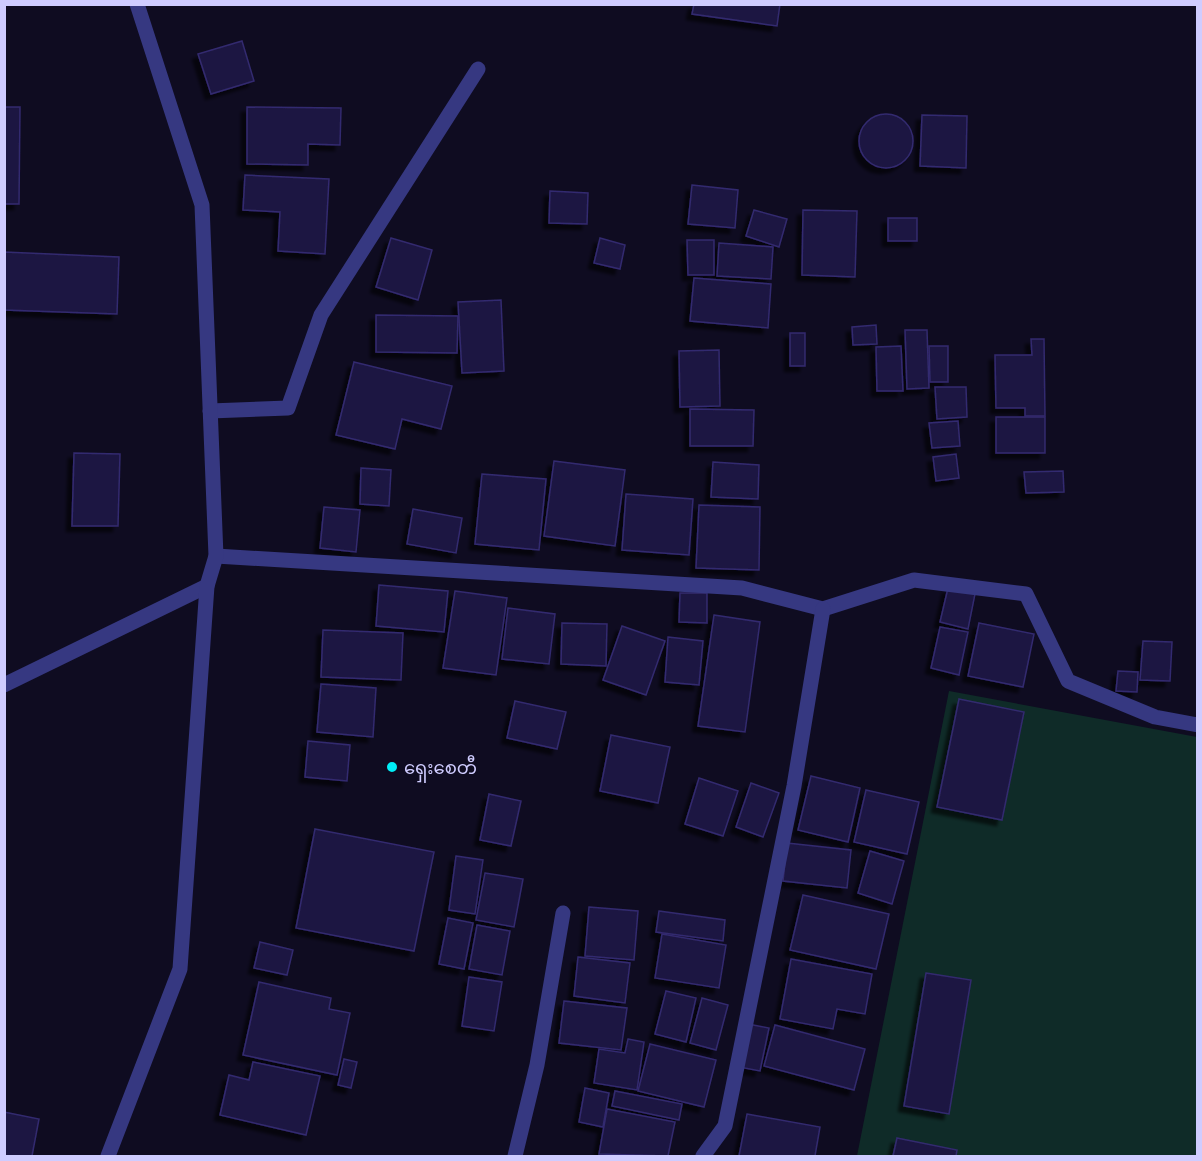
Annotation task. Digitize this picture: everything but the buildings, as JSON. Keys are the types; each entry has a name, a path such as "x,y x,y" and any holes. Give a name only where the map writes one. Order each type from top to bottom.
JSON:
{"street":[{"path":"108,1156 180,969 207,586 216,556 202,205 137,4"},
{"path":"210,411 288,408 321,315 478,69"},
{"path":"216,556 742,588 823,609 915,580 1026,594 1068,681 1155,717 1197,725"},
{"path":"4,685 207,586"},
{"path":"703,1156 724,1126 794,786 823,609"},
{"path":"515,1156 537,1065 563,913"}],"green space":[{"path":"949,691 1197,737 1197,1156 857,1156"}],"place":[{"name":"ရှေးစေတီ","path":"392,767"}]}
